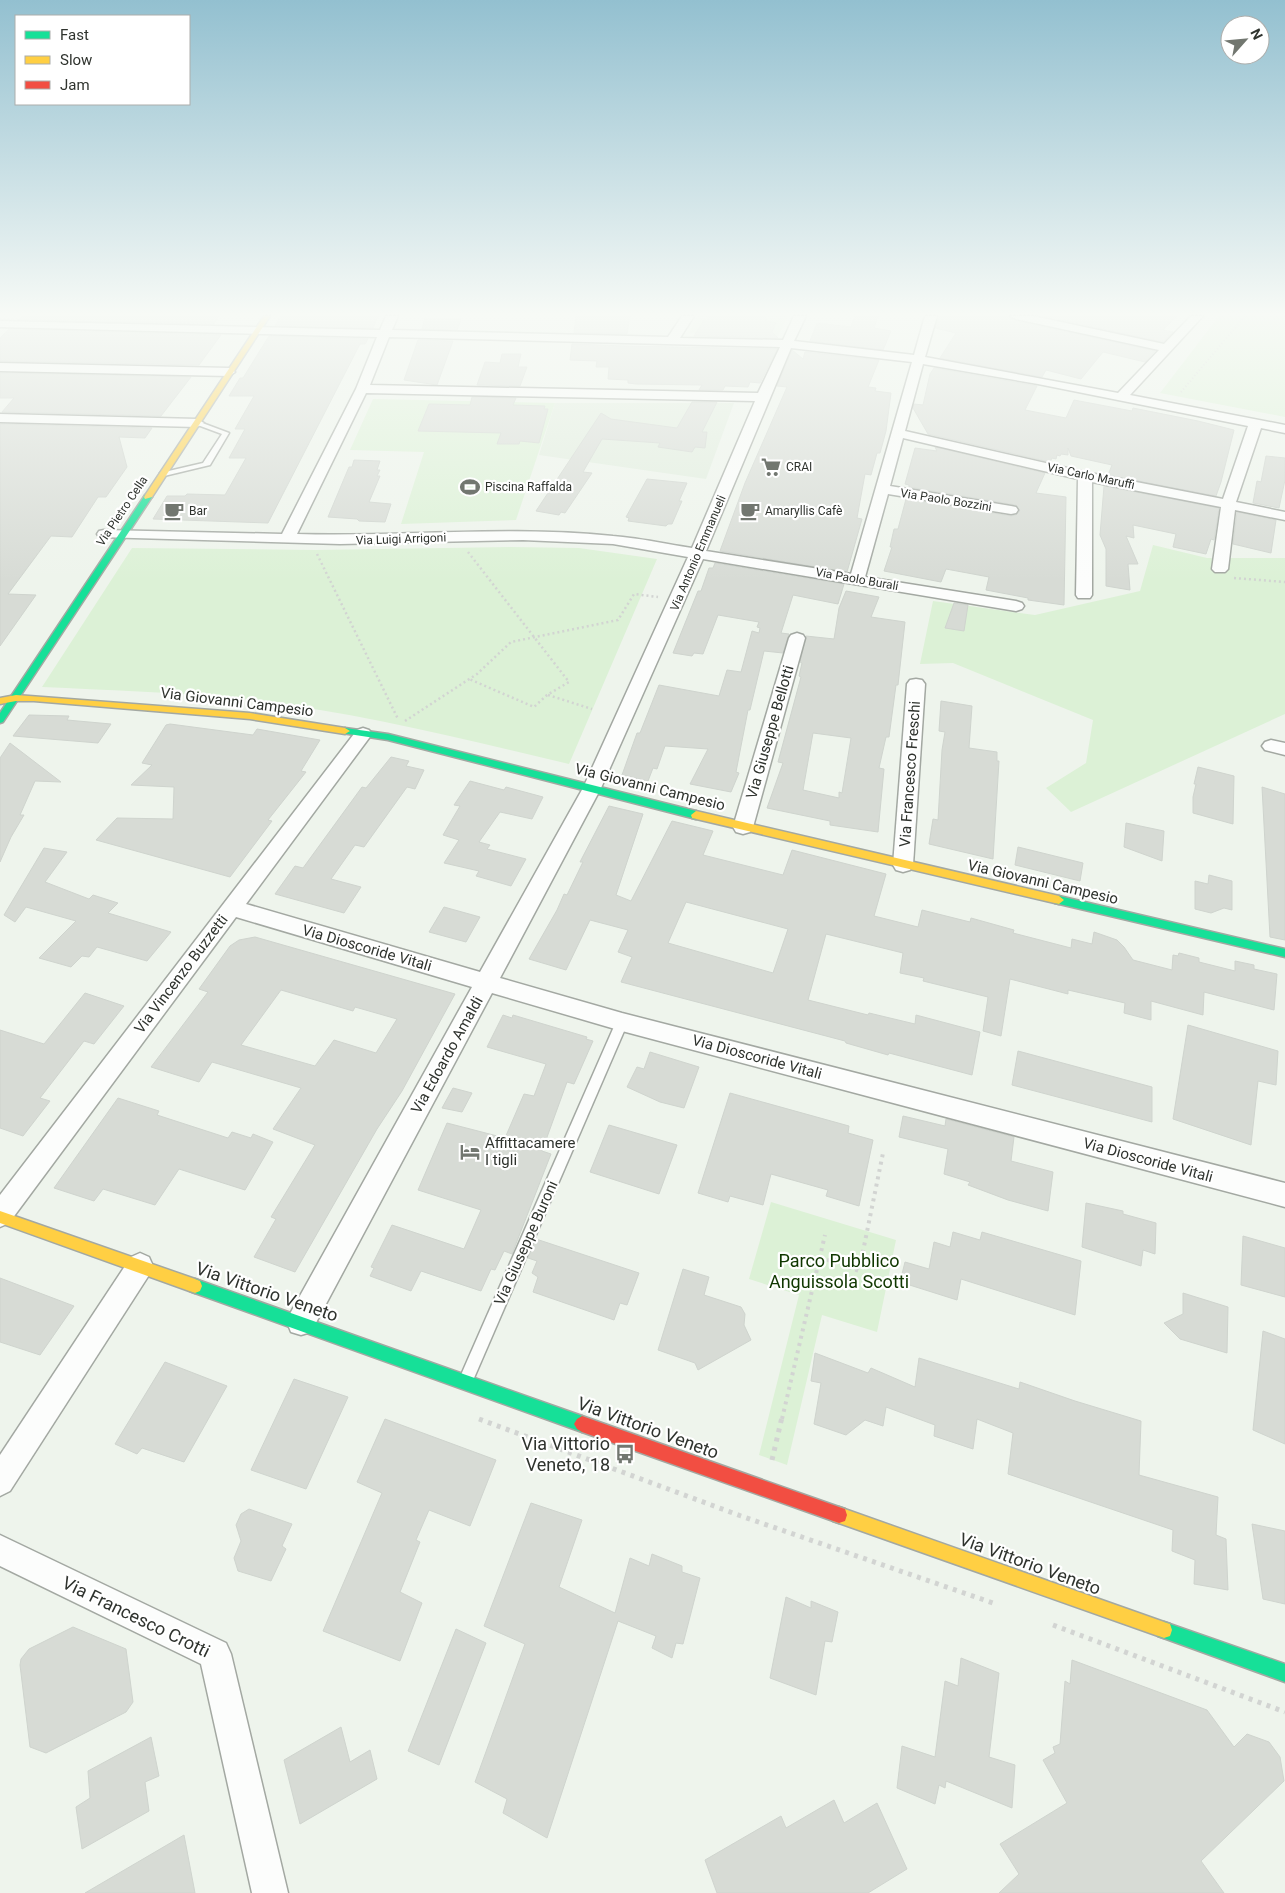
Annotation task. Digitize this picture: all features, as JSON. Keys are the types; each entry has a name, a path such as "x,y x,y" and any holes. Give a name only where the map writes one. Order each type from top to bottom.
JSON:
{"main road":[{"name":"Via Pietro Cella","path":"0,720 208,404"},
{"path":"169,438 190,408"},
{"name":"Via Giovanni Campesio","path":"0,700 16,698 250,716 388,737 903,865 1285,953"},
{"name":"Via Vittorio Veneto","path":"0,1216 1285,1673"}],"street":[{"path":"287,539 354,404"},
{"name":"Via Antonio Emmanueli","path":"592,788 678,600 760,404"},
{"name":"Via Paolo Bozzini","path":"857,579 906,404"},
{"path":"1159,404 1285,429"},
{"path":"0,418 197,423"},
{"path":"1220,569 1228,504 1256,423"},
{"name":"Via Carlo Maruffi","path":"898,433 1086,476 1285,516"},
{"path":"1084,595 1086,476"},
{"name":"Via Paolo Bozzini","path":"882,490 1011,510"},
{"name":"Via Luigi Arrigoni","path":"104,534 340,540 523,536 613,540 698,552"},
{"name":"Via Paolo Burali","path":"698,552 1016,606"},
{"name":"Via Giuseppe Bellotti","path":"743,826 796,638"},
{"name":"Via Francesco Freschi","path":"903,865 916,684"},
{"name":"Via Vincenzo Buzzetti","path":"0,1216 363,734"},
{"name":"Via Edoardo Amaldi","path":"301,1322 592,788"},
{"name":"Via Dioscoride Vitali","path":"231,908 486,984 622,1022 1285,1195"},
{"path":"0,1481 140,1266"},
{"name":"Via Francesco Crotti","path":"0,1550 216,1654 270,1893"}],"lane":[{"path":"163,475 206,465 226,433 197,423"},
{"name":"Via Giuseppe Buroni","path":"465,1382 622,1022"}],"path":[{"path":"465,548 569,682 547,695 534,707 469,679"},
{"path":"315,550 401,724 469,679 511,642 618,620 634,594 678,600"},
{"path":"1220,569 1236,580 1285,582"},
{"path":"547,695 592,709"},
{"path":"820,1257 859,1271 883,1153"},
{"path":"770,1468 825,1235"},
{"path":"476,1418 742,1516 999,1606"},
{"path":"1045,1622 1285,1712"}],"shaded area":[{"path":"555,404 734,404 706,479 539,455"}],"green space":[{"name":"Piscina Raffalda","path":"371,404 555,404 516,520 401,524 424,452 350,450"},
{"path":"1219,404 1285,404 1285,417"},
{"path":"1153,545 1207,558 1285,558 1285,714 1071,812 1046,788 1086,763 1093,720 953,663 920,664 933,601 1035,615 1140,591"},
{"path":"511,547 579,548 657,559 569,764 361,717 277,703 187,694 42,687 132,548 315,550"},
{"name":"Parco Pubblico Anguissola Scotti","path":"771,1202 896,1240 877,1332 822,1315 787,1465 759,1455 799,1295 749,1279"}],"building":[{"path":"9,404 170,404 161,416 2,412"},
{"path":"249,404 329,404 268,523 153,519 167,496 185,496 187,494 225,495 246,458 229,458 245,429 235,429"},
{"path":"429,404 545,406 544,409 548,409 539,443 520,441 519,444 497,444 501,433 418,431"},
{"path":"691,404 716,404 702,432 707,432 705,448 695,447 692,452 658,447 660,443 602,439 583,472 592,473 565,513 561,512 559,515 536,511 601,413 611,419 677,428"},
{"path":"779,404 890,404 886,431 880,453 877,453 871,475 865,474 857,518 862,519 847,572 720,551 745,483"},
{"path":"914,404 1028,404 1025,410 1066,418 1072,404 1097,404 1132,411 1133,408 1234,430 1216,496 1108,475 1112,465 1071,456 1068,448 1068,455 1057,455 1056,459 1052,458 1050,462 928,434 913,408"},
{"path":"0,424 152,428 145,438 119,437 127,467 106,497 98,497 72,537 51,536 8,594 36,595 0,646"},
{"path":"935,447 1045,473 1036,493 1066,497 1064,605 1028,600 1028,598 986,590 989,577 946,569 941,582 884,571 892,547 890,547 894,529 898,529 906,499 1011,516 1016,515 1020,511 1016,505 909,487 909,485 905,484 915,448 937,451"},
{"path":"1266,456 1285,458 1285,480 1279,508 1253,503 1257,481 1261,482"},
{"path":"354,460 380,461 377,470 380,470 377,476 380,476 369,502 391,504 385,522 328,517 349,467 352,467"},
{"path":"647,479 687,483 672,524 666,526 628,521 629,518 626,517"},
{"path":"1104,486 1219,508 1214,540 1211,539 1206,554 1173,547 1176,534 1133,525 1134,538 1126,536 1138,564 1128,564 1130,590 1106,586 1106,549 1100,535"},
{"path":"1237,512 1276,520 1271,553 1233,544"},
{"path":"715,563 844,584 838,604 793,595 781,633 789,634 783,653 764,651 750,710 748,710 736,772 739,773 731,792 690,784 708,749 665,746 657,769 653,768 648,781 622,775 637,733 640,733 659,685 719,696 727,670 741,672 752,631 759,633 760,628 757,627 759,622 718,615 703,654 694,653 692,656 673,653 698,591 701,591 709,568 713,568"},
{"path":"846,591 879,597 871,617 905,622 898,685 896,685 889,737 886,737 879,768 884,769 878,832 830,825 830,821 767,808 783,763 778,762 801,677 799,676 802,663 800,662 806,636 834,639 839,608","holes":["813,733 851,738 842,793 839,792 839,798 803,790"]},
{"path":"954,603 968,605 964,631 945,628"},
{"path":"941,701 972,706 969,748 997,752 997,761 999,761 993,859 929,844 933,819 938,820 942,750 945,732 939,731"},
{"path":"29,715 69,716 67,720 111,724 98,743 13,736"},
{"path":"166,725 253,735 257,729 320,740 301,771 306,772 268,820 272,821 230,877 96,840 117,818 173,819 174,787 131,785 152,765 142,763"},
{"path":"10,743 61,782 35,781 20,815 24,815 11,837 0,862 0,758"},
{"path":"391,757 409,761 406,766 424,770 415,789 407,787 364,847 355,845 331,879 361,887 344,913 275,894 295,866 303,868 362,787 366,788"},
{"path":"1198,767 1234,776 1233,824 1193,813 1193,797 1196,784 1194,784"},
{"path":"470,781 504,790 506,787 543,797 532,819 500,812 479,842 490,845 487,849 526,859 511,886 476,876 479,871 444,863 459,840 443,835 460,806 454,805"},
{"path":"1262,787 1285,794 1285,940 1270,937"},
{"path":"609,806 643,814 616,895 631,901 672,821 713,831 703,855 783,875 792,850 886,874 874,916 918,927 922,910 970,922 971,918 1014,930 1013,933 1071,948 1072,939 1092,944 1094,932 1117,940 1133,960 1172,970 1173,955 1178,956 1179,953 1199,958 1199,962 1235,971 1235,961 1254,965 1254,969 1277,974 1274,1010 1204,992 1203,1015 1151,1001 1151,1020 1124,1013 1125,1003 1068,990 1068,994 1010,979 1001,1036 983,1031 988,997 923,981 924,978 900,973 903,953 826,934 808,1000 868,1015 869,1013 915,1024 916,1015 980,1032 972,1075 889,1053 888,1055 846,1043 845,1041 621,982 632,957 618,952 628,930 590,920 566,970 529,959 564,894 567,895 583,862 580,862","holes":["686,902 788,929 773,973 668,943"]},
{"path":"1126,823 1164,831 1162,861 1124,847"},
{"path":"1018,847 1083,863 1080,881 1015,865"},
{"path":"44,848 67,852 45,882 89,899 93,895 118,903 108,913 171,932 147,961 97,947 89,957 82,956 71,967 39,958 76,921 26,907 15,922 4,915"},
{"path":"1209,875 1232,881 1232,910 1224,908 1211,913 1195,909 1195,881 1208,884"},
{"path":"444,907 480,917 466,942 429,932"},
{"path":"255,937 455,994 402,1091 377,1129 295,1272 254,1257 276,1219 271,1217 315,1145 273,1129 301,1088 212,1062 199,1082 151,1067 208,992 199,989 230,946 239,940","holes":["281,990 353,1011 355,1007 397,1019 376,1053 334,1040 315,1066 241,1045"]},
{"path":"85,993 124,1006 94,1044 84,1041 40,1098 50,1101 23,1136 0,1128 0,1030 44,1044"},
{"path":"503,1015 512,1018 513,1015 587,1037 586,1039 593,1041 574,1084 567,1082 542,1151 551,1154 512,1254 504,1251 495,1270 491,1269 481,1291 421,1271 411,1291 370,1276 374,1268 371,1267 392,1225 464,1249 481,1210 418,1190 447,1123 505,1138 524,1094 534,1096 546,1064 487,1047"},
{"path":"1188,1025 1278,1051 1276,1085 1258,1081 1251,1145 1173,1119"},
{"path":"1018,1051 1152,1087 1152,1122 1012,1085"},
{"path":"650,1052 699,1067 684,1108 660,1102 627,1087 637,1067 644,1069"},
{"path":"453,1088 472,1093 462,1112 442,1108"},
{"path":"730,1093 849,1126 848,1133 873,1140 859,1206 826,1196 828,1190 771,1174 763,1205 730,1196 728,1202 698,1193"},
{"path":"118,1098 159,1111 157,1115 228,1138 232,1132 251,1138 253,1134 273,1142 245,1190 179,1169 155,1205 103,1189 94,1201 54,1188"},
{"path":"903,1116 945,1126 946,1119 1014,1137 1011,1161 1053,1172 1048,1211 1008,1200 968,1185 970,1182 944,1174 948,1149 899,1137"},
{"path":"609,1125 677,1145 659,1194 590,1172"},
{"path":"1086,1203 1123,1211 1123,1214 1156,1223 1155,1254 1143,1250 1141,1266 1082,1247"},
{"path":"953,1232 980,1240 982,1232 1081,1261 1075,1315 961,1279 957,1300 900,1282 905,1262 929,1269 934,1242 950,1247"},
{"path":"1243,1236 1285,1248 1285,1297 1241,1285"},
{"path":"536,1239 639,1273 627,1305 620,1303 614,1320 533,1292 538,1277 532,1273 537,1261 528,1258"},
{"path":"683,1269 709,1277 704,1295 741,1307 745,1314 744,1325 751,1340 698,1370 695,1363 658,1350"},
{"path":"0,1278 74,1306 40,1355 0,1342"},
{"path":"1183,1293 1228,1307 1227,1353 1180,1339 1164,1323 1183,1314"},
{"path":"1263,1331 1285,1339 1285,1444 1253,1430"},
{"path":"815,1353 868,1373 871,1368 915,1387 919,1358 1019,1389 1020,1382 1141,1421 1139,1475 1218,1497 1216,1535 1226,1539 1228,1590 1194,1584 1195,1560 1172,1551 1173,1530 1008,1474 1013,1433 977,1419 973,1449 934,1436 935,1425 886,1407 883,1426 865,1420 846,1435 814,1424 821,1383 811,1381"},
{"path":"165,1362 227,1386 184,1462 142,1448 137,1454 115,1444"},
{"path":"294,1379 348,1397 306,1489 251,1470"},
{"path":"385,1419 496,1460 470,1526 429,1510 416,1540 420,1542 400,1592 422,1603 400,1661 323,1631 382,1493 357,1482"},
{"path":"531,1503 582,1520 559,1587 615,1613 630,1558 649,1566 652,1554 682,1566 682,1572 700,1578 683,1644 676,1643 672,1658 652,1648 656,1636 618,1621 547,1838 503,1813 507,1799 475,1782 525,1644 484,1626"},
{"path":"249,1509 292,1524 282,1546 286,1549 271,1581 238,1571 234,1558 241,1541 236,1525 241,1514"},
{"path":"1252,1524 1285,1531 1285,1604 1263,1599"},
{"path":"786,1597 811,1608 811,1601 838,1612 832,1642 825,1641 816,1695 770,1678"},
{"path":"73,1627 126,1649 133,1702 126,1712 46,1753 30,1747 20,1665 21,1659 29,1649"},
{"path":"456,1629 486,1643 439,1765 408,1751"},
{"path":"961,1658 999,1673 989,1757 1015,1765 1012,1808 946,1781 945,1788 939,1785 935,1804 897,1788 902,1746 935,1757 945,1681 958,1686"},
{"path":"1072,1660 1207,1710 1234,1747 1247,1734 1269,1742 1280,1757 1284,1781 1201,1861 1224,1893 999,1893 1019,1874 1000,1844 1067,1803 1043,1760 1055,1753 1053,1747 1060,1744 1065,1681 1070,1684"},
{"path":"341,1727 350,1762 370,1750 377,1779 300,1824 284,1760"},
{"path":"151,1737 159,1776 145,1782 149,1811 82,1849 76,1807 90,1798 88,1771"},
{"path":"834,1800 844,1823 877,1803 907,1869 868,1893 717,1893 705,1860 781,1816 786,1828"},
{"path":"184,1835 195,1893 85,1893"}],"traffic: fast":[{"path":"0,720 148,497"},
{"path":"345,731 388,737 696,815"},
{"path":"1059,900 1285,953"},
{"path":"195,1286 582,1424"},
{"path":"1164,1630 1285,1673"}],"traffic: slow":[{"path":"148,497 209,404"},
{"path":"0,701 16,698 34,698 250,716 345,731"},
{"path":"696,815 1059,900"},
{"path":"0,1217 195,1286"},
{"path":"839,1515 1164,1630"}],"traffic: jam":[{"path":"582,1424 839,1515"}],"place":[{"name":"CRAI","path":"771,467"},
{"name":"Piscina Raffalda","path":"470,487"},
{"name":"Bar","path":"174,511"},
{"name":"Amaryllis Cafè","path":"750,511"},
{"name":"Affittacamere I tigli","path":"470,1152"},
{"name":"Via Vittorio Veneto, 18","path":"625,1454"}]}
